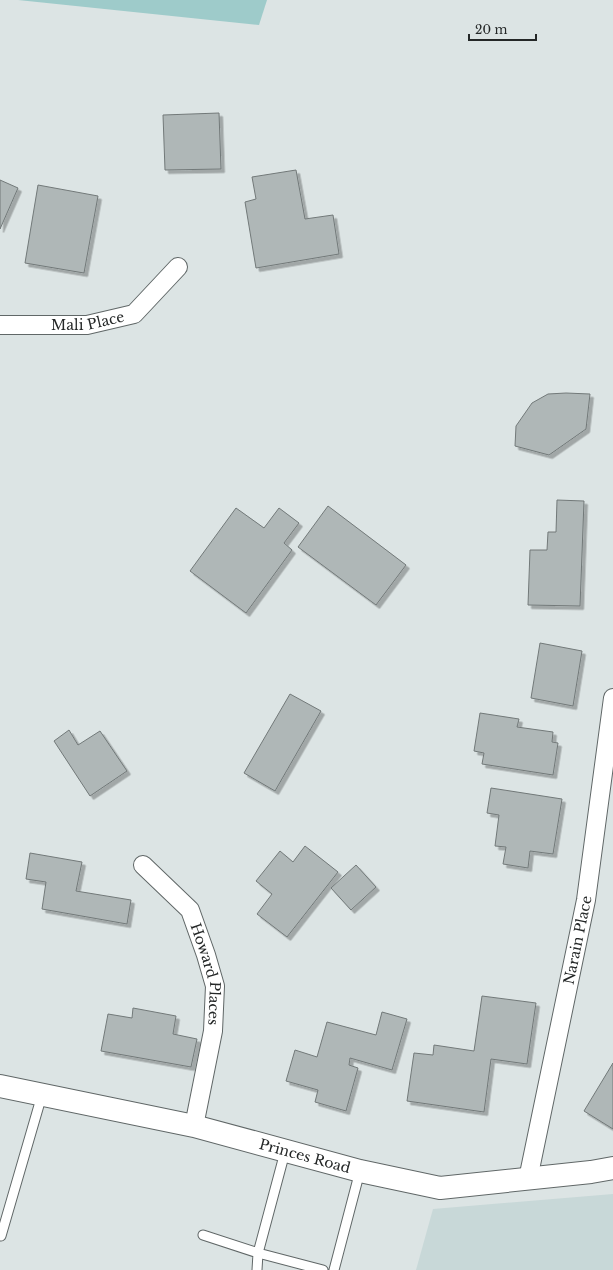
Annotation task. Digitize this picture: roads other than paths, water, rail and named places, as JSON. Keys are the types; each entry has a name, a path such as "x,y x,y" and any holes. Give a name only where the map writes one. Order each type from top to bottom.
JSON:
{"main road":[{"name":"Princes Road","path":"0,1086 194,1126 360,1172 440,1188 613,1168"}],"street":[{"name":"Mali Place","path":"0,324 87,325 134,314 178,267"},
{"name":"Narain Place","path":"528,1179 586,900 613,698"},
{"name":"Howard Places","path":"143,865 190,910 206,954 215,986 213,1032 194,1126"}],"lane":[{"path":"1,1236 42,1095"},
{"path":"257,1270 258,1253 285,1152"},
{"path":"334,1270 360,1172"},
{"path":"203,1235 258,1253 323,1270"}]}
